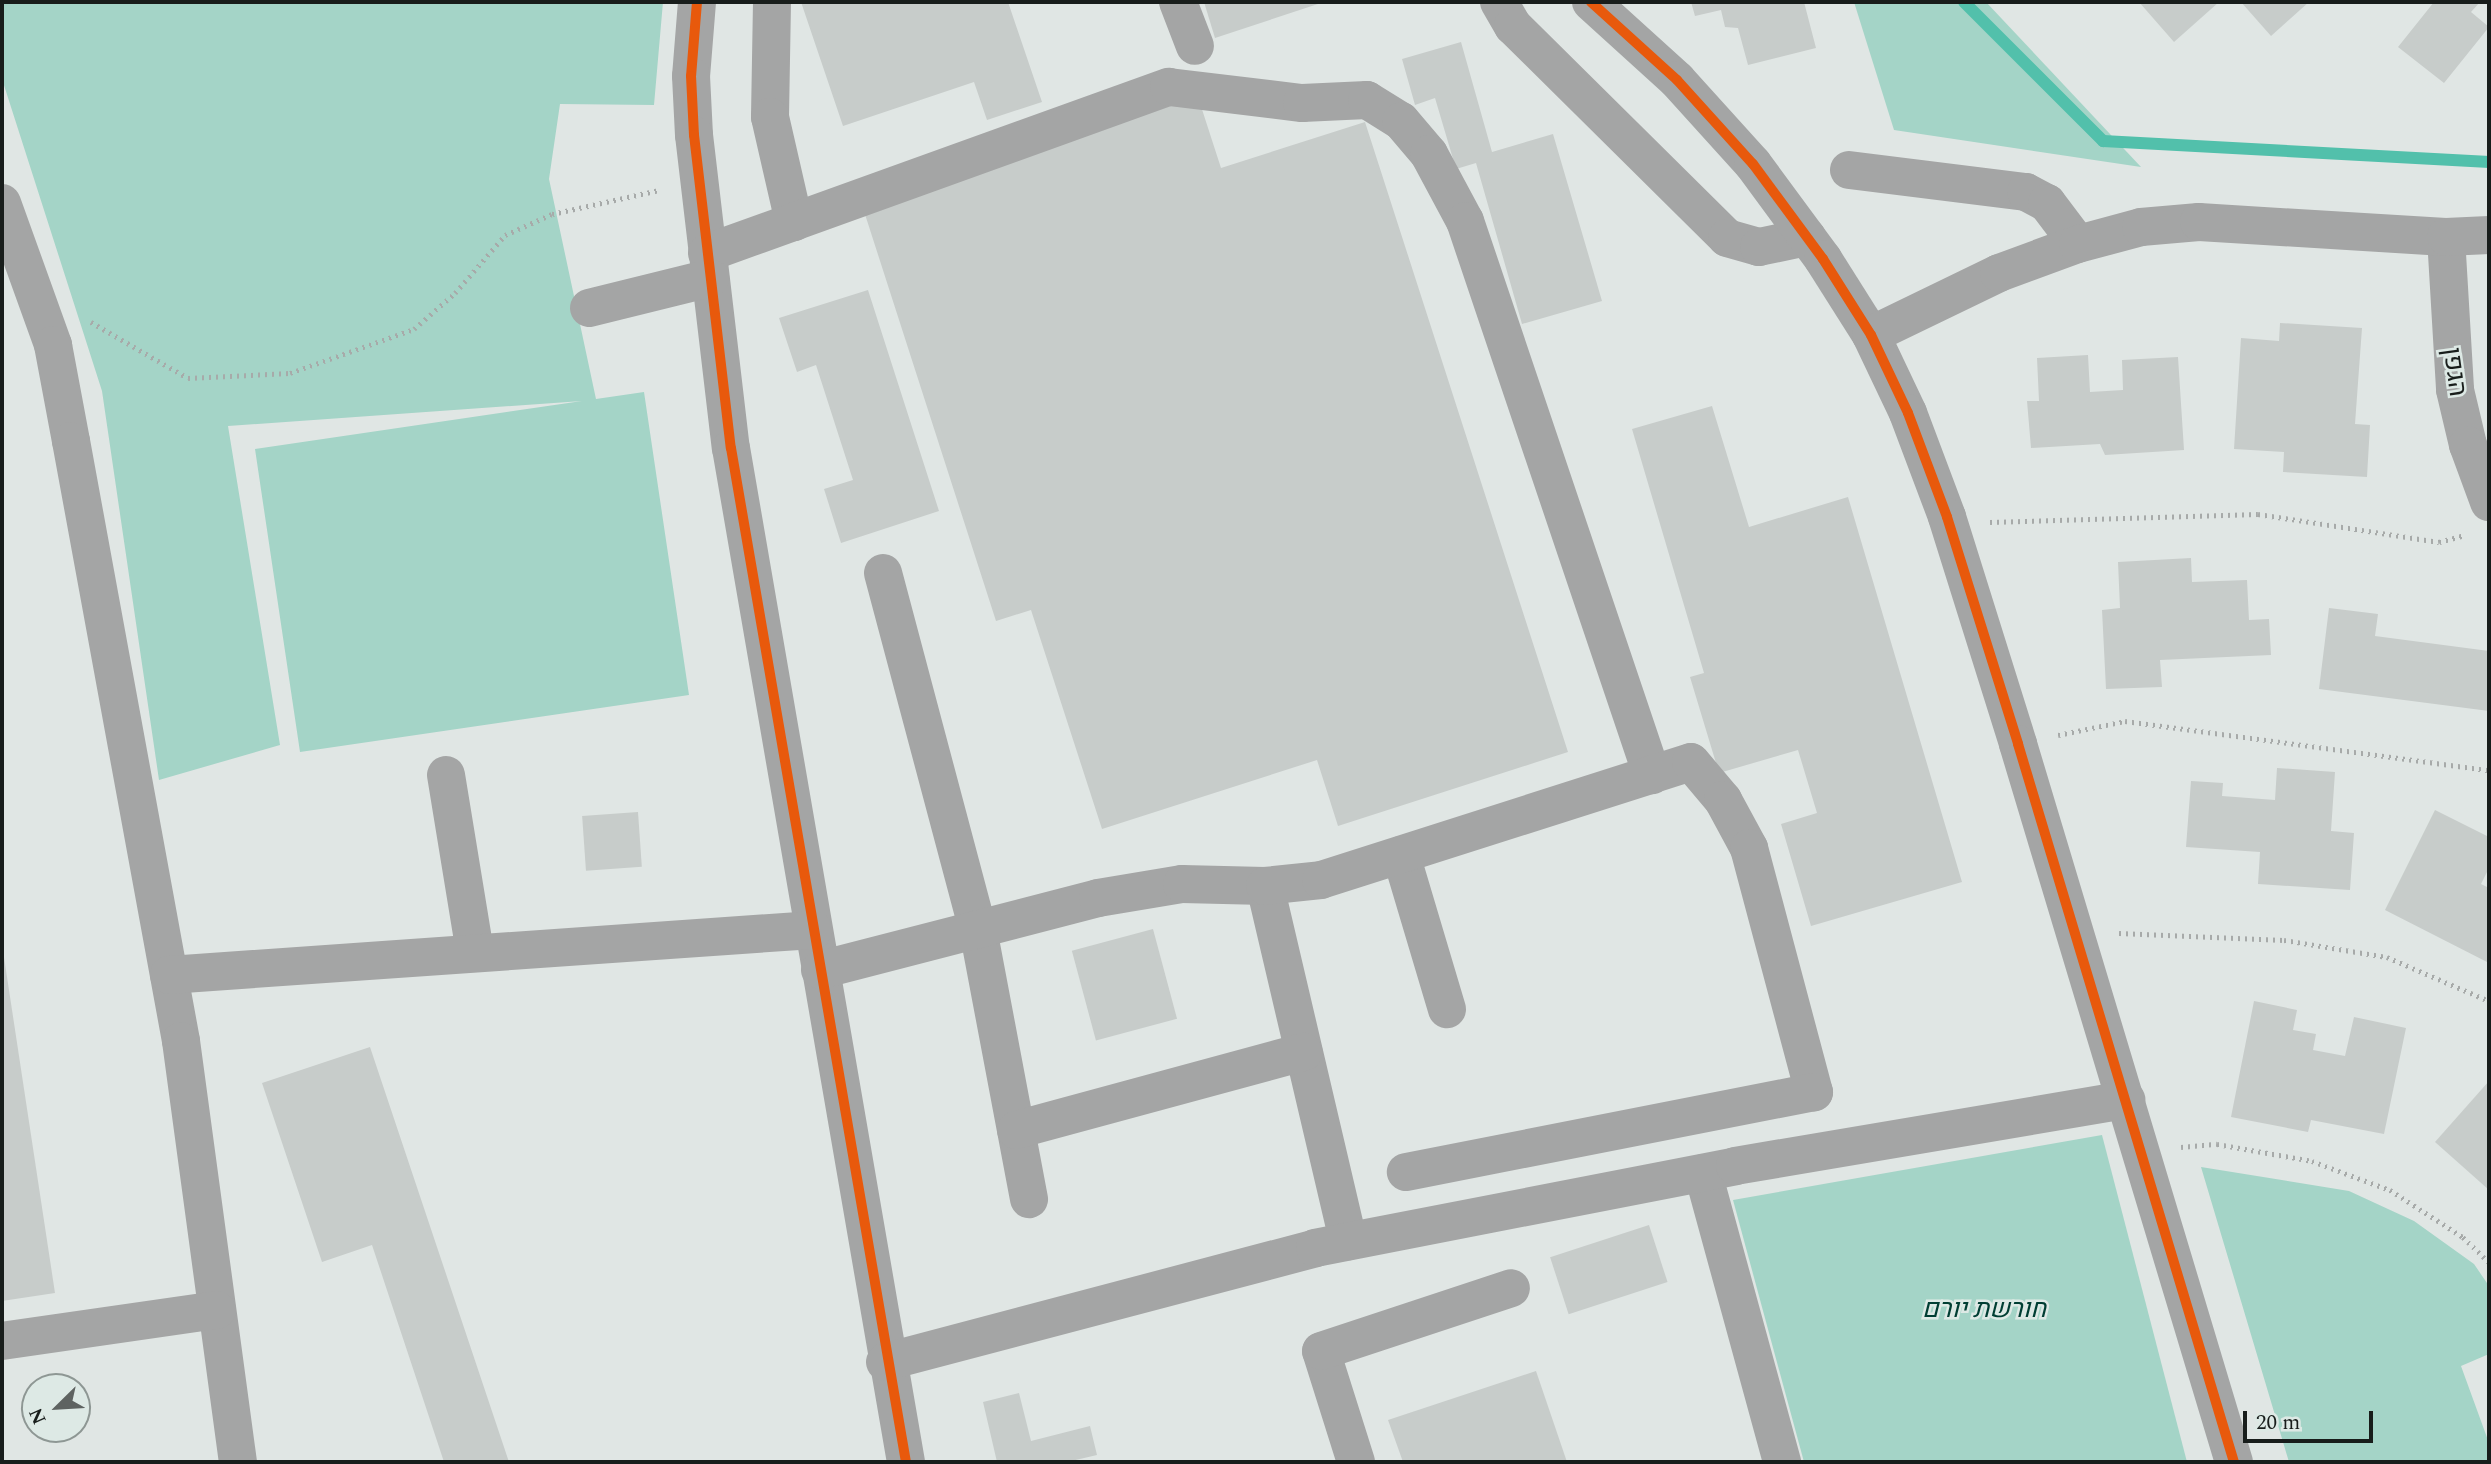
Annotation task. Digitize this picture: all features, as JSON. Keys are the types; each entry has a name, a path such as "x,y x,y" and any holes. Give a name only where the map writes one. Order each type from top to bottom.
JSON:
{"street":[{"path":"697,2 691,76 698,181 731,448 886,1362 906,1462"},
{"path":"772,2 770,117 794,222"},
{"path":"1178,2 1195,46"},
{"path":"1499,2 1513,26 1727,238 1759,247 1807,237"},
{"path":"1591,2 1677,80 1752,164 1807,237 1871,334 1908,413 1947,517 2018,744 2126,1100 2138,1151 2234,1462"},
{"path":"589,308 708,265 794,222 1169,87 1302,103 1367,100 1401,121 1429,154 1465,221 1652,775"},
{"path":"1849,170 2026,192 2047,203 2078,244"},
{"path":"2,204 53,345 169,975 238,1462"},
{"path":"1871,334 1999,273 2078,244 2141,228 2200,222 2446,237 2489,235"},
{"name":"הגפן","path":"2446,237 2455,390 2483,517"},
{"path":"883,573 978,929 1029,1199"},
{"path":"820,970 1098,898 1182,884 1265,886 1321,880 1691,762 1723,800 1749,848 1814,1092 1406,1172"},
{"path":"446,775 475,953"},
{"path":"1401,855 1447,1009"},
{"path":"1265,886 1348,1241"},
{"path":"169,975 813,930"},
{"path":"1016,1130 1304,1052"},
{"path":"886,1362 1188,1279 1348,1241 1703,1172 2126,1100"},
{"path":"1703,1172 1782,1462"},
{"path":"1356,1462 1321,1351 1511,1288"},
{"path":"2,1341 217,1310"}],"path":[{"path":"32,289 188,378 290,373 414,329 455,293 505,235 552,214 698,181"},
{"path":"1947,517 2009,524 2143,514 2258,514 2439,542 2483,517"},
{"path":"2018,744 2126,721 2489,770"},
{"path":"2077,935 2193,933 2284,940 2387,957 2489,1001"},
{"path":"2138,1151 2217,1144 2312,1161 2390,1190 2463,1237 2489,1262"}],"green space":[{"path":"2,2 663,2 654,105 560,104 549,179 596,399 644,392 689,695 300,752 255,449 582,401 228,426 280,745 159,780 102,391 2,79"},
{"path":"1854,2 1986,2 2141,167 1894,130"},
{"name":"חורשת יורם","path":"2102,1135 2187,1462 1804,1462 1733,1200"},
{"path":"2201,1167 2349,1191 2414,1221 2474,1264 2489,1286 2489,1354 2461,1366 2489,1443 2489,1462 2289,1462"}],"building":[{"path":"801,2 1008,2 1042,102 987,120 974,82 843,126"},
{"path":"1204,2 1324,2 1215,38"},
{"path":"1691,2 1804,2 1816,48 1748,65 1738,28 1725,27 1721,10 1695,16"},
{"path":"2139,2 2219,2 2174,42"},
{"path":"2241,2 2309,2 2271,36"},
{"path":"2434,2 2480,2 2471,12 2489,27 2444,83 2398,47"},
{"path":"1461,42 1492,152 1553,134 1602,301 1522,324 1476,163 1456,169 1435,98 1415,105 1402,59"},
{"path":"1198,97 1221,168 1365,122 1568,752 1338,826 1317,760 1102,829 1031,610 996,621 862,205"},
{"path":"868,290 939,511 841,543 824,489 853,480 816,365 797,372 779,318"},
{"path":"2280,323 2362,328 2355,424 2370,425 2367,477 2283,472 2284,452 2234,449 2241,338 2279,341"},
{"path":"2088,355 2090,392 2123,390 2122,360 2178,357 2184,450 2105,455 2100,444 2031,448 2027,401 2039,401 2037,358"},
{"path":"1712,406 1749,527 1848,497 1962,882 1811,926 1781,824 1817,813 1798,750 1719,773 1690,677 1704,673 1632,429"},
{"path":"2191,558 2192,582 2247,580 2249,620 2269,619 2271,655 2160,660 2162,687 2106,689 2102,610 2120,608 2118,562"},
{"path":"2329,608 2378,614 2375,636 2489,651 2489,711 2319,689"},
{"path":"2277,768 2335,772 2331,831 2354,833 2350,890 2258,884 2260,852 2186,847 2191,781 2223,783 2222,796 2275,800"},
{"path":"2435,810 2489,837 2489,868 2481,884 2489,888 2489,963 2385,910"},
{"path":"638,812 642,867 586,871 582,816"},
{"path":"1153,929 1177,1019 1096,1041 1072,951"},
{"path":"2,944 55,1293 2,1301"},
{"path":"2254,1001 2297,1010 2293,1030 2316,1034 2313,1050 2345,1056 2354,1017 2406,1028 2384,1134 2311,1120 2308,1132 2231,1117"},
{"path":"370,1047 509,1462 444,1462 372,1245 322,1262 262,1083"},
{"path":"2489,1081 2489,1190 2435,1142"},
{"path":"1649,1225 1668,1282 1569,1314 1550,1257"},
{"path":"1536,1371 1567,1462 1403,1462 1388,1420"},
{"path":"1019,1393 1031,1441 1090,1426 1097,1455 1067,1462 997,1462 983,1402"}],"waterway":[{"path":"1964,2 2103,141 2489,162"}],"cycle path":[{"path":"697,2 691,76 694,135 731,448 906,1462"},
{"path":"1591,2 1677,80 1753,164 1823,259 1871,335 1908,413 1947,517 2018,744 2234,1462"}]}
